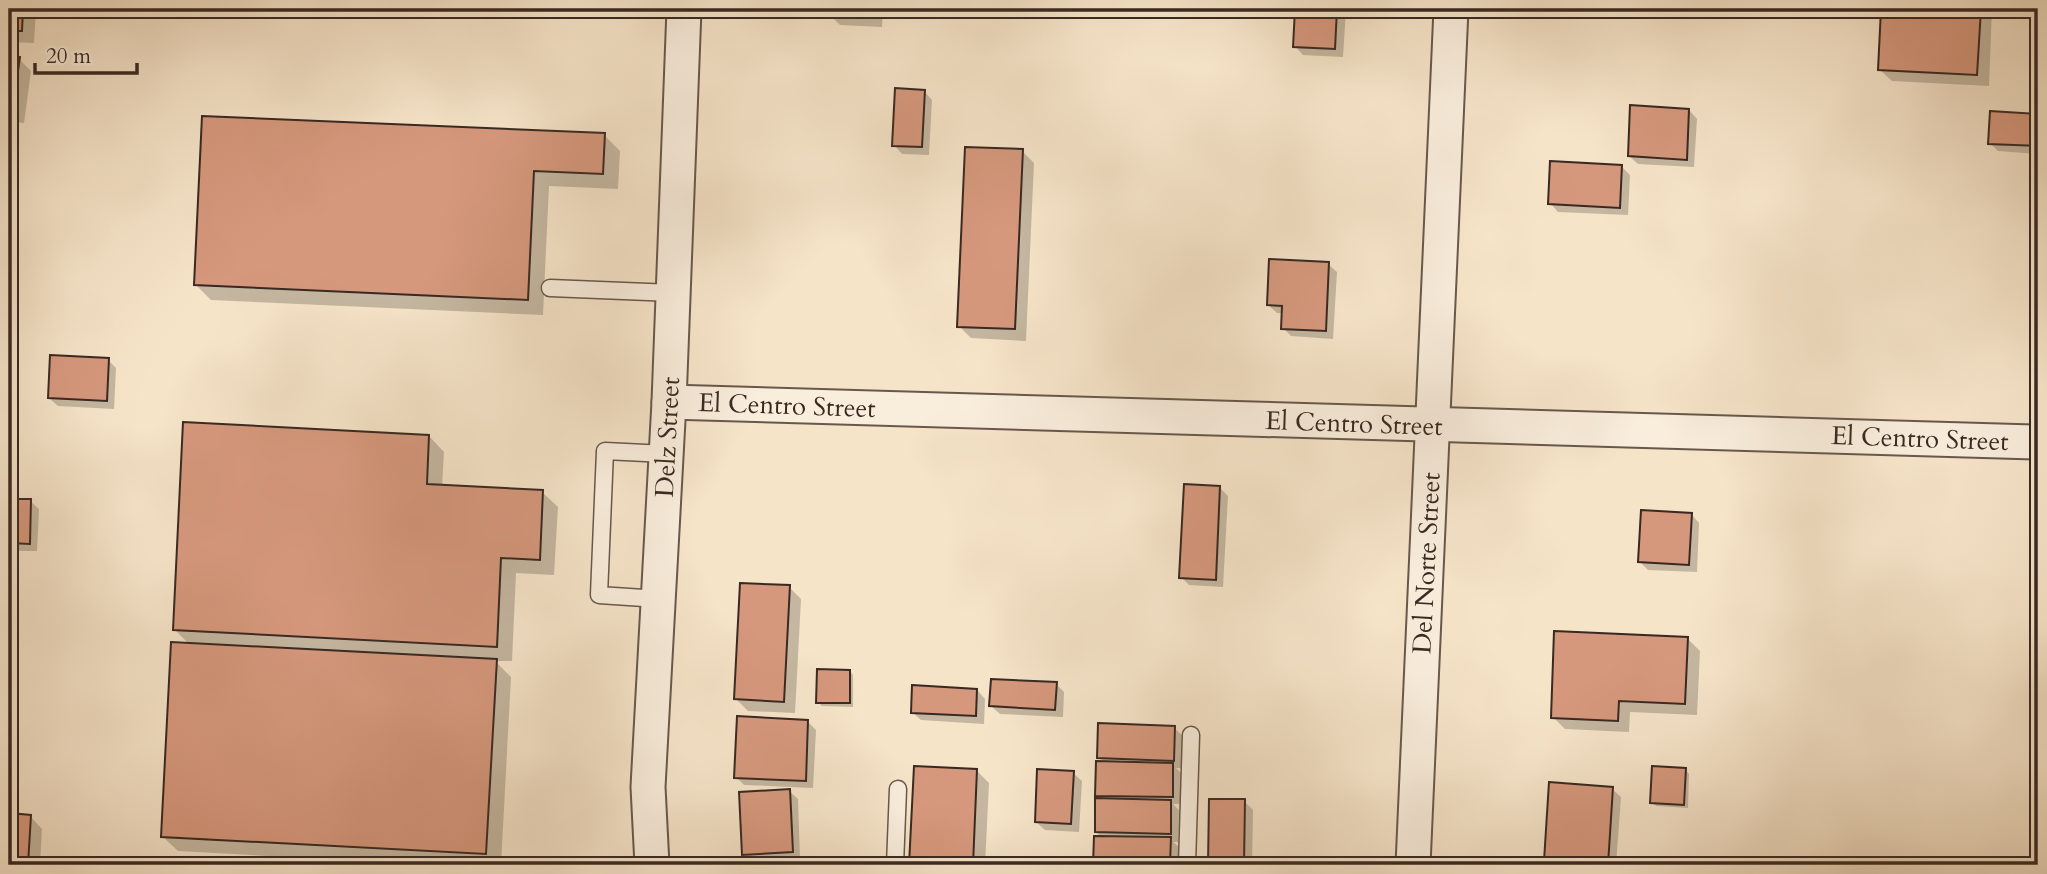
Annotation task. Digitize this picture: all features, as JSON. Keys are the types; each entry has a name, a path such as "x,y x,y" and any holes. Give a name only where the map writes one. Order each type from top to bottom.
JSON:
{"street":[{"name":"Delz Street","path":"652,865 648,787 669,402 684,9"},
{"name":"Del Norte Street","path":"1413,865 1451,9"},
{"name":"El Centro Street","path":"669,402 2038,442"}],"lane":[{"path":"550,288 673,293"},
{"path":"659,599 599,595 604,451 666,454"},
{"path":"1187,865 1191,735"},
{"path":"895,865 898,789"}],"building":[{"path":"9,9 23,9 22,31 9,31"},
{"path":"826,9 870,9 870,15 825,13"},
{"path":"1295,9 1337,9 1335,49 1293,47"},
{"path":"1881,9 1981,9 1977,75 1878,70"},
{"path":"9,55 20,57 12,112 9,112"},
{"path":"895,88 925,90 922,147 892,146"},
{"path":"1630,105 1689,109 1687,160 1628,156"},
{"path":"1990,111 2038,114 2038,146 1988,144"},
{"path":"202,116 605,133 603,174 534,171 528,300 194,285"},
{"path":"965,147 1023,149 1015,329 957,327"},
{"path":"1550,161 1622,165 1620,208 1548,204"},
{"path":"1269,259 1329,262 1326,331 1281,329 1282,306 1267,305"},
{"path":"50,355 109,358 107,401 48,398"},
{"path":"183,422 429,435 427,484 543,490 540,560 501,558 497,647 173,630"},
{"path":"1184,484 1220,486 1216,580 1179,578"},
{"path":"9,499 31,499 30,544 9,543"},
{"path":"1641,510 1692,513 1689,565 1638,562"},
{"path":"740,583 790,585 784,702 734,699"},
{"path":"1554,631 1688,637 1685,704 1619,701 1618,721 1551,718"},
{"path":"171,642 497,659 486,854 161,837"},
{"path":"817,669 850,670 850,703 816,703"},
{"path":"991,679 1057,682 1055,710 989,706"},
{"path":"912,685 977,689 976,716 911,713"},
{"path":"737,716 808,720 806,781 734,778"},
{"path":"1098,723 1175,726 1174,761 1097,758"},
{"path":"1096,761 1173,763 1173,797 1095,796"},
{"path":"914,766 977,769 973,865 909,865"},
{"path":"1652,766 1686,768 1684,805 1650,803"},
{"path":"1037,769 1074,771 1071,824 1035,822"},
{"path":"1549,782 1613,787 1608,865 1544,861"},
{"path":"790,789 793,852 742,855 739,792"},
{"path":"1095,798 1171,800 1171,834 1095,832"},
{"path":"1209,799 1245,799 1244,865 1208,865"},
{"path":"9,813 31,815 28,865 9,865"},
{"path":"1094,836 1171,837 1170,865 1093,865"}]}
